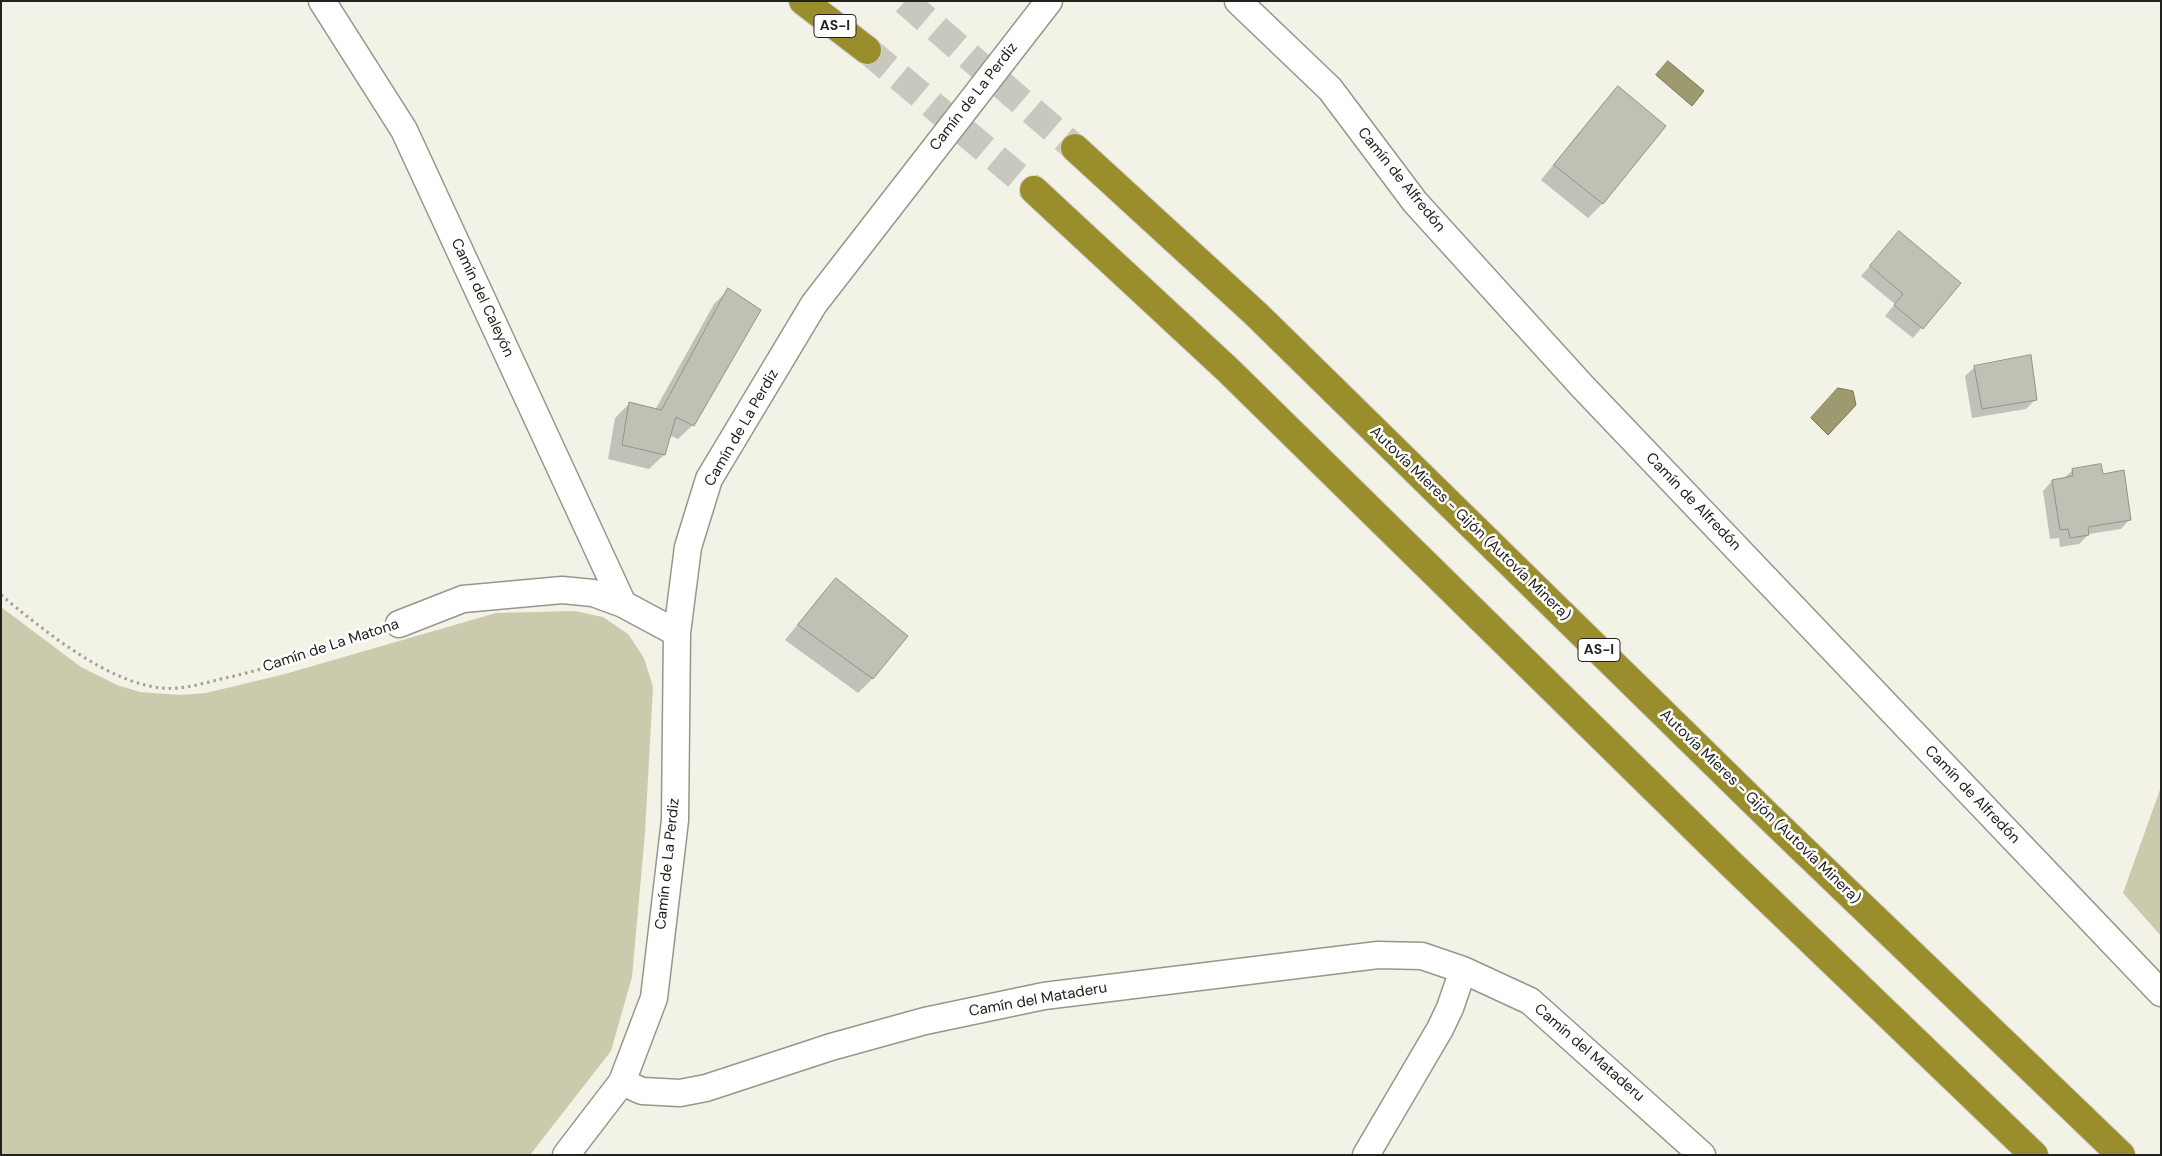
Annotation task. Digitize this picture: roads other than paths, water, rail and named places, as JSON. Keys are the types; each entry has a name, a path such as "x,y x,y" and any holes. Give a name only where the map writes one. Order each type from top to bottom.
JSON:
{"highway":[{"name":"AS-I","path":"803,1 867,50"},
{"name":"Autovía Mieres - Gijón (Autovía Minera)","path":"1074,148 1256,314 1757,805 2121,1155"},
{"path":"1034,190 1228,370 1730,863 2034,1155"}],"street":[{"name":"Camín del Caleyón","path":"322,1 404,130 623,604"},
{"name":"Camín de La Perdiz","path":"566,1155 622,1082 654,998 675,820 677,633 688,547 709,479 814,304 1049,1"},
{"name":"Camín de Alfredón","path":"1238,1 1330,89 1415,202 1582,386 2161,993"},
{"name":"Camín de La Matona","path":"399,624 463,598 562,590 593,593 623,604 677,633"},
{"name":"Camín del Mataderu","path":"622,1082 642,1090 680,1093 706,1088 831,1047 925,1021 1044,996 1378,955 1422,956 1463,970 1530,1001 1702,1155"},
{"path":"1366,1155 1440,1029 1450,1008 1463,970"}],"tunnel":[{"path":"905,1 1075,148"},
{"path":"867,50 1034,190"}]}
